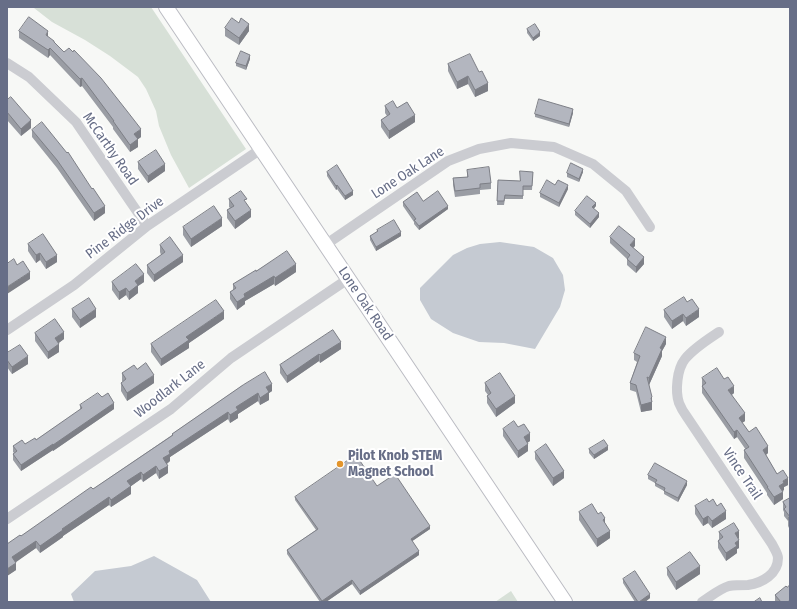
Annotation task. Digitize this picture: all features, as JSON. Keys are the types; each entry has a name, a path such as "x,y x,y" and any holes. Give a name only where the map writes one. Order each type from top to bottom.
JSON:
{"main road":[{"name":"Lone Oak Road","path":"166,7 565,602"}],"street":[{"name":"McCarthy Road","path":"7,64 29,77 76,122 147,226"},
{"name":"Lone Oak Lane","path":"325,245 448,161 479,148 511,143 554,147 593,164 626,191 650,227"},
{"name":"Pine Ridge Drive","path":"7,330 74,285 147,226 261,149"},
{"name":"Woodlark Lane","path":"7,519 171,409 231,358 348,279"},
{"name":"Vince Trail","path":"702,602 728,586 748,585 769,577 775,568 778,558 772,544 679,403 677,387 678,373 684,360 695,349 719,332"}],"shaded area":[{"path":"34,7 151,7 246,149 189,188 171,155 159,126 156,111 146,89 138,77 85,40 52,22"},
{"path":"500,242 534,247 553,258 563,275 565,290 560,307 535,349 504,343 479,342 453,333 431,319 420,300 420,288 453,255 467,248 480,244"},
{"path":"154,556 197,580 211,602 74,602 71,594 95,571 131,566"},
{"path":"511,591 518,602 495,602"}],"building":[{"path":"29,17 48,31 46,35 64,52 69,48 73,52 74,50 101,78 141,129 134,134 138,139 130,145 82,78 80,79 50,48 48,50 19,31"},
{"path":"232,18 239,23 241,18 249,24 239,38 225,28"},
{"path":"535,24 540,32 533,38 527,29"},
{"path":"241,51 250,55 246,66 236,63"},
{"path":"470,54 479,72 482,71 488,83 475,90 468,76 457,82 448,64"},
{"path":"11,97 31,120 21,129 7,112 7,100"},
{"path":"539,99 573,109 569,124 535,114"},
{"path":"393,101 397,108 407,102 415,115 389,131 381,120 390,114 385,106"},
{"path":"42,122 67,153 68,152 105,206 94,213 57,160 32,130"},
{"path":"156,150 165,164 148,176 138,162"},
{"path":"571,163 583,169 579,179 567,173"},
{"path":"337,165 353,191 345,196 327,172"},
{"path":"489,167 491,183 480,184 480,188 455,191 453,178 468,177 467,170"},
{"path":"520,171 533,172 532,186 523,186 523,196 505,195 504,201 497,201 498,180 520,181"},
{"path":"547,180 555,185 558,180 568,185 559,203 540,193"},
{"path":"241,191 247,199 244,200 251,210 235,221 227,210 234,206 229,199"},
{"path":"438,191 448,206 419,226 414,220 416,219 403,202 417,192 423,201"},
{"path":"587,196 596,203 592,207 599,213 590,224 575,211"},
{"path":"214,206 222,218 191,239 183,227"},
{"path":"394,220 401,232 376,247 370,236"},
{"path":"619,226 635,239 630,245 644,257 636,267 627,259 630,255 610,237"},
{"path":"43,234 57,255 46,262 40,253 36,255 28,244"},
{"path":"170,237 183,255 154,275 147,265 165,252 160,245"},
{"path":"287,251 296,264 275,278 274,276 244,294 245,297 237,302 230,292 236,288 233,284"},
{"path":"14,259 17,265 23,261 30,272 7,287 7,264"},
{"path":"136,264 144,274 135,281 138,285 129,292 126,288 119,292 112,282"},
{"path":"684,297 687,302 692,299 699,309 686,318 683,314 672,321 664,310"},
{"path":"89,298 96,309 80,320 72,309"},
{"path":"216,300 224,311 186,337 189,340 161,359 151,344"},
{"path":"55,319 64,332 55,338 59,344 48,352 35,333"},
{"path":"646,327 666,337 660,348 662,349 649,378 647,377 652,402 641,405 636,385 630,383 640,356 634,353"},
{"path":"333,330 341,342 320,355 319,354 287,376 280,365"},
{"path":"20,345 28,356 12,367 7,360 7,353"},
{"path":"146,363 154,375 127,393 121,383 126,379 122,373 134,365 137,369"},
{"path":"717,368 724,379 728,377 734,386 728,390 745,413 739,418 749,432 756,427 768,446 763,450 777,474 783,470 788,478 779,486 783,492 774,497 744,450 749,447 737,430 734,432 702,386 706,383 702,378"},
{"path":"265,372 272,384 266,387 269,392 260,398 258,393 236,407 238,410 230,415 228,412 169,451 170,454 163,458 168,466 159,471 156,466 143,475 141,472 127,481 131,486 111,500 109,497 40,546 36,541 12,557 16,563 7,569 7,544 20,535 21,536 91,487 93,489 173,435 172,434 243,385"},
{"path":"500,373 515,396 496,409 487,396 491,393 485,383"},
{"path":"98,393 102,397 108,393 114,403 21,465 13,454 17,451 13,446 22,440 25,444 35,438 36,440 82,408 80,405"},
{"path":"514,421 518,427 524,424 530,433 524,437 528,444 518,451 503,429"},
{"path":"604,440 608,446 594,455 589,449"},
{"path":"546,444 564,471 553,478 535,452"},
{"path":"356,455 377,486 395,474 430,526 411,539 419,551 360,591 352,580 322,601 287,550 318,529 295,497"},
{"path":"655,463 687,481 678,498 664,491 665,488 655,483 657,480 648,475"},
{"path":"790,498 790,517 784,509 786,507 783,502"},
{"path":"707,499 709,502 713,499 717,506 721,503 726,511 712,521 708,516 703,519 695,506"},
{"path":"592,504 598,514 601,512 605,518 603,520 610,531 597,539 579,512"},
{"path":"734,523 739,531 735,533 739,540 735,543 737,546 726,553 718,541 723,537 719,532"},
{"path":"690,552 700,566 676,582 667,568"},
{"path":"635,571 650,594 639,602 623,579"},
{"path":"790,585 790,602 781,602 775,595 786,586 787,587"},
{"path":"760,598 762,602 754,602"}],"place":[{"name":"Pilot Knob STEM Magnet School","path":"340,464"}]}
